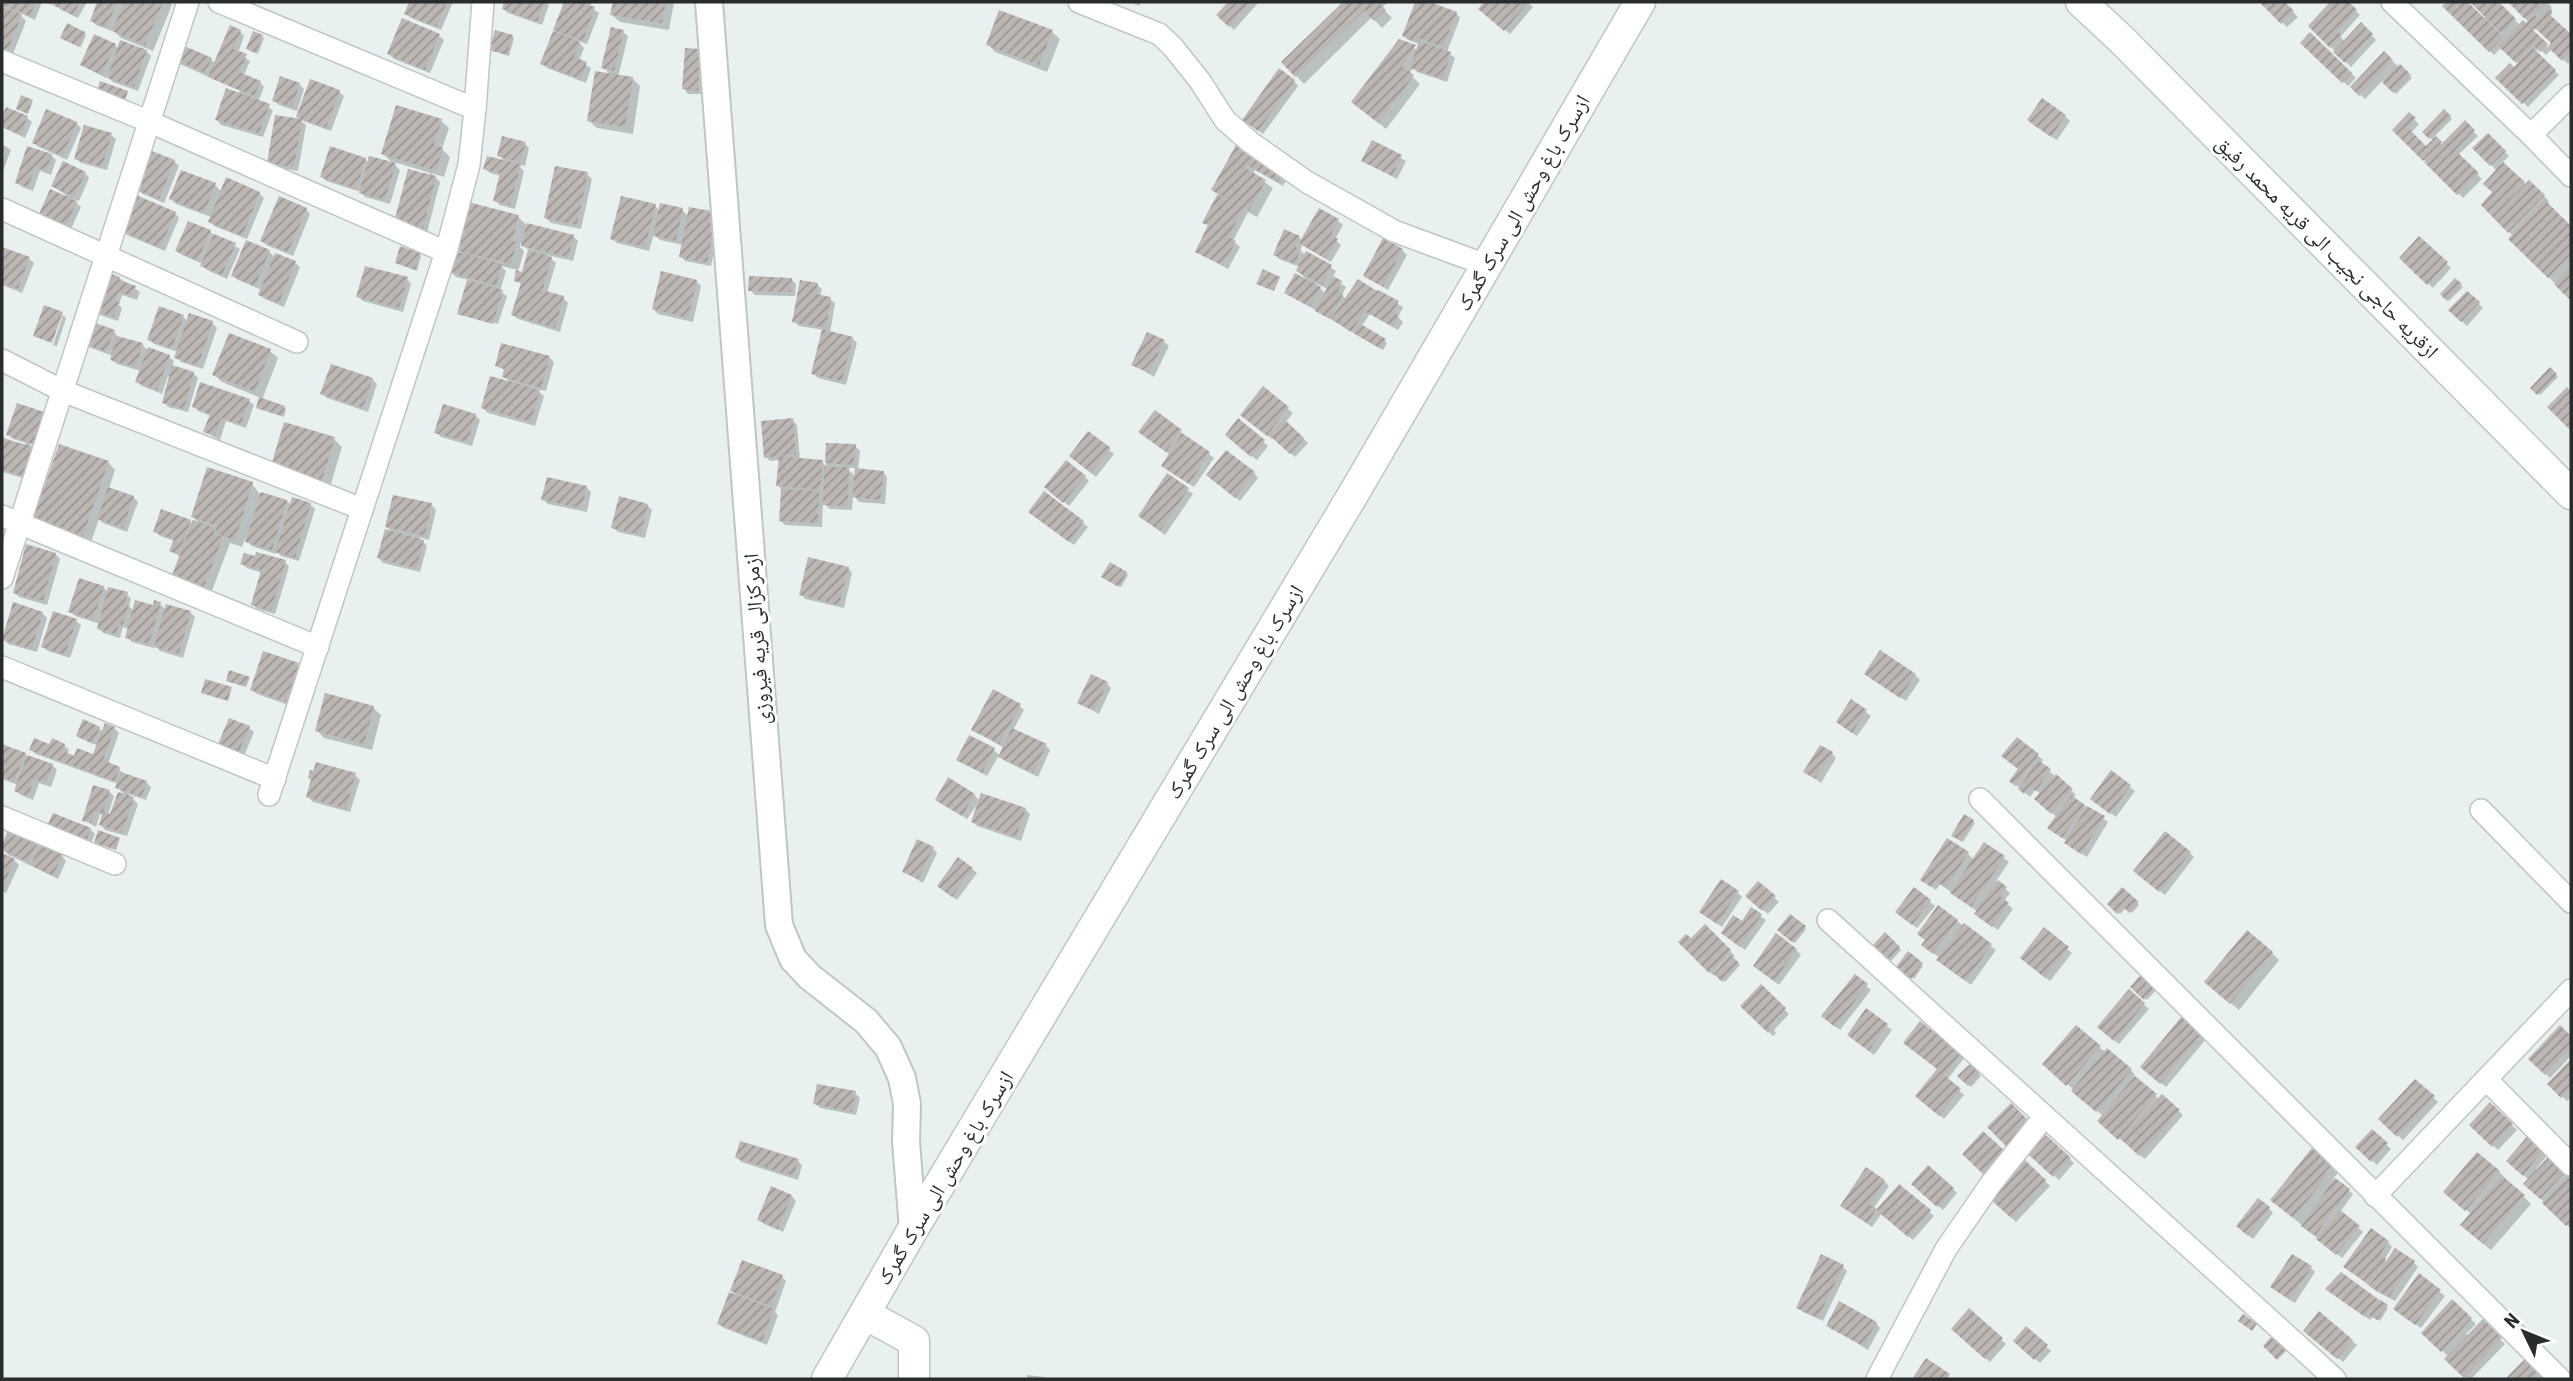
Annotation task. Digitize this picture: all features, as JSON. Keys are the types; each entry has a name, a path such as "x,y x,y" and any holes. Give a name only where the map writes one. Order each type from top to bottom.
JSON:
{"main road":[{"name":"ازسرک باغ وحش الی سرک گمرک","path":"827,1379 913,1229 1347,505 1640,2"},
{"name":"ازقریه حاجی نجیب الی قریه محمد رفیق","path":"2081,2 2121,39 2571,494"},
{"path":"865,1314 914,1342 914,1379"}],"street":[{"path":"2,578 11,520 63,391 188,2"},
{"path":"219,2 475,109"},
{"path":"2,667 272,787 446,252 469,164 483,2"},
{"name":"ازمرکزالی قریه فیروزی","path":"709,2 779,925 793,959 810,977 866,1021 888,1047 902,1078 907,1104 906,1142 913,1229"},
{"path":"1079,2 1159,34 1186,63 1225,120 1250,142 1307,182 1394,231 1486,265"},
{"path":"2392,2 2571,176"},
{"path":"2,61 150,122 446,252"},
{"path":"2531,135 2571,95"},
{"path":"2,209 297,342"},
{"path":"2,360 63,391 362,509"},
{"path":"11,520 318,647"},
{"path":"1980,799 2560,1379"},
{"path":"2481,810 2571,902"},
{"path":"2,817 115,864"},
{"path":"1828,920 2335,1379"},
{"path":"2375,1196 2571,990"},
{"path":"2487,1080 2571,1165"},
{"path":"1877,1379 1946,1249 1990,1185 2044,1117"}],"building":[{"path":"2,2 36,2 30,16 2,5"},
{"path":"55,2 80,2 73,15 53,5"},
{"path":"97,2 117,2 107,28 90,21"},
{"path":"124,2 163,2 145,45 112,31"},
{"path":"409,2 447,2 436,27 404,14"},
{"path":"504,2 544,2 537,22 502,9"},
{"path":"564,2 581,2 595,7 583,41 553,30"},
{"path":"613,2 666,2 662,23 610,15"},
{"path":"1228,2 1251,2 1229,27 1216,15"},
{"path":"1343,2 1378,2 1386,10 1374,21 1364,11 1295,77 1281,62"},
{"path":"1415,2 1430,2 1457,12 1443,47 1418,38 1417,42 1402,36"},
{"path":"1484,2 1529,2 1504,31 1478,9"},
{"path":"2285,2 2294,11 2281,24 2261,4"},
{"path":"2330,2 2349,2 2357,10 2337,31 2342,36 2330,48 2308,26"},
{"path":"2447,2 2468,2 2503,37 2489,52 2442,6"},
{"path":"2470,2 2499,2 2516,19 2501,33"},
{"path":"2508,2 2545,2 2545,5 2538,12 2524,18"},
{"path":"2,7 22,14 8,50 2,48"},
{"path":"2548,8 2552,11 2549,14 2571,34 2571,51 2562,61 2548,47 2551,43 2535,28 2533,30 2548,44 2540,52 2533,45 2516,63 2498,46 2523,20 2526,23 2534,15 2538,18"},
{"path":"999,10 1053,30 1039,65 986,45"},
{"path":"402,18 440,34 425,70 387,54"},
{"path":"2361,22 2373,34 2345,63 2333,52"},
{"path":"67,23 85,32 79,47 60,38"},
{"path":"230,25 241,30 233,49 247,54 239,72 261,81 254,96 208,77"},
{"path":"611,27 624,30 614,71 601,68"},
{"path":"495,30 513,35 507,55 489,50"},
{"path":"253,31 263,35 256,53 246,49"},
{"path":"553,31 580,42 574,57 587,62 581,79 540,64"},
{"path":"2310,32 2352,73 2342,83 2300,43"},
{"path":"94,34 116,44 101,75 80,65"},
{"path":"1399,39 1416,45 1402,66 1414,75 1378,123 1351,102"},
{"path":"120,40 147,50 134,87 107,78"},
{"path":"1419,41 1451,52 1443,79 1410,68"},
{"path":"180,44 212,58 205,73 173,59"},
{"path":"685,48 700,49 698,91 682,89"},
{"path":"2533,48 2556,70 2522,104 2495,78 2510,63 2514,67"},
{"path":"2384,51 2393,60 2359,96 2350,87"},
{"path":"2400,64 2411,75 2393,93 2382,82"},
{"path":"1279,68 1295,80 1258,131 1242,120"},
{"path":"595,71 633,77 625,127 587,121"},
{"path":"280,76 300,83 292,107 272,101"},
{"path":"310,79 340,90 326,128 296,117"},
{"path":"100,81 128,91 124,104 96,94"},
{"path":"226,88 270,104 259,133 215,120"},
{"path":"21,95 33,100 28,114 16,109"},
{"path":"2042,98 2066,115 2051,137 2027,120"},
{"path":"396,105 442,119 434,145 443,148 436,171 381,154"},
{"path":"6,107 28,116 21,135 2,127"},
{"path":"46,109 77,122 63,156 32,143"},
{"path":"2444,109 2451,116 2429,139 2422,132"},
{"path":"2409,112 2416,118 2407,127 2426,146 2436,136 2442,142 2423,161 2392,130"},
{"path":"275,115 302,119 294,167 267,163"},
{"path":"2465,120 2475,130 2455,150 2479,173 2457,195 2424,162"},
{"path":"84,125 112,133 102,167 74,159"},
{"path":"2488,133 2506,151 2490,166 2472,148"},
{"path":"502,136 526,142 520,162 497,156"},
{"path":"1372,140 1402,155 1392,176 1361,161"},
{"path":"1236,145 1283,173 1278,182 1247,165 1245,168 1266,180 1249,211 1244,208 1228,237 1236,241 1223,266 1195,252 1208,225 1202,223 1217,195 1231,201 1211,190"},
{"path":"27,146 52,154 47,171 35,167 28,187 15,183"},
{"path":"330,146 366,158 356,189 320,177"},
{"path":"152,151 175,160 159,199 136,190"},
{"path":"369,156 396,163 385,200 359,193"},
{"path":"487,156 521,164 510,205 493,201 500,173 483,169"},
{"path":"63,161 86,172 74,197 51,186"},
{"path":"2503,162 2525,182 2500,210 2529,180 2545,195 2508,233 2481,205 2492,192 2483,184"},
{"path":"555,166 588,172 577,225 544,218"},
{"path":"408,169 436,176 423,229 394,222"},
{"path":"181,170 216,183 204,213 169,199"},
{"path":"226,177 260,192 242,236 208,222"},
{"path":"50,189 77,201 66,226 39,214"},
{"path":"136,195 176,212 160,248 121,231"},
{"path":"279,196 307,208 288,252 260,241"},
{"path":"621,196 656,204 645,247 610,239"},
{"path":"2545,200 2571,226 2571,254 2548,278 2508,239"},
{"path":"468,202 519,215 512,241 517,242 511,264 455,250"},
{"path":"660,203 683,208 676,241 653,236"},
{"path":"689,207 717,212 707,263 679,257"},
{"path":"1319,208 1339,219 1331,235 1338,239 1326,259 1299,243"},
{"path":"188,221 211,230 198,261 175,251"},
{"path":"527,223 574,235 568,257 521,246"},
{"path":"1284,229 1300,236 1295,247 1301,249 1295,264 1273,255"},
{"path":"214,234 236,243 222,275 200,266"},
{"path":"2419,236 2448,262 2427,285 2399,258"},
{"path":"1383,238 1403,249 1383,287 1363,276"},
{"path":"246,240 270,250 255,286 231,276"},
{"path":"400,246 420,253 415,270 395,263"},
{"path":"2,247 30,257 18,289 2,283"},
{"path":"528,250 552,257 543,289 535,288 564,296 555,328 511,315 521,283 514,281 516,270 522,272"},
{"path":"455,251 502,264 496,286 449,272"},
{"path":"1306,251 1332,265 1322,285 1296,271"},
{"path":"275,253 296,261 279,303 258,295"},
{"path":"365,266 408,277 399,308 356,297"},
{"path":"2571,266 2571,301 2554,284"},
{"path":"1263,269 1280,277 1274,291 1256,284"},
{"path":"661,271 697,280 688,318 652,309"},
{"path":"106,272 136,286 133,296 118,292 115,301 119,302 114,317 93,311"},
{"path":"1295,273 1321,287 1310,307 1284,293"},
{"path":"749,276 792,278 791,292 748,291"},
{"path":"1333,276 1342,281 1338,291 1343,294 1330,319 1315,311"},
{"path":"2455,278 2462,284 2447,301 2440,294"},
{"path":"1358,279 1399,301 1393,312 1399,316 1393,327 1366,312 1375,296 1351,332 1331,319"},
{"path":"467,280 503,290 493,324 457,314"},
{"path":"800,280 818,283 816,294 831,297 826,328 792,322"},
{"path":"2467,291 2480,302 2461,322 2448,310"},
{"path":"44,305 63,312 52,343 33,336"},
{"path":"159,306 184,315 172,348 147,340"},
{"path":"189,313 213,321 198,366 174,358"},
{"path":"90,321 115,330 106,352 82,343"},
{"path":"1359,323 1386,339 1381,349 1353,333"},
{"path":"822,329 853,337 842,381 811,374"},
{"path":"1147,332 1165,340 1149,373 1131,365"},
{"path":"229,333 271,349 255,392 212,375"},
{"path":"117,336 143,343 136,367 110,360"},
{"path":"501,343 550,356 541,388 502,377 504,369 495,366"},
{"path":"148,347 170,355 157,390 135,382"},
{"path":"331,364 373,378 363,408 320,394"},
{"path":"172,365 194,372 184,409 162,403"},
{"path":"2550,367 2557,374 2537,395 2530,388"},
{"path":"490,376 540,390 531,422 481,408"},
{"path":"200,382 250,399 241,424 221,418 215,436 203,432 210,414 192,407"},
{"path":"1263,386 1289,407 1267,436 1240,415"},
{"path":"2567,387 2571,391 2571,431 2547,407"},
{"path":"259,397 285,406 282,416 256,408"},
{"path":"17,403 44,412 33,444 6,435"},
{"path":"443,404 476,414 468,442 434,433"},
{"path":"1155,410 1182,430 1166,452 1138,432"},
{"path":"793,418 796,454 764,458 761,421"},
{"path":"1238,418 1265,440 1251,457 1225,435"},
{"path":"1284,419 1304,438 1290,454 1269,435"},
{"path":"284,422 335,437 321,484 270,469"},
{"path":"1088,431 1111,448 1091,473 1069,456"},
{"path":"1182,433 1210,452 1189,484 1161,466"},
{"path":"5,439 34,447 25,477 2,470"},
{"path":"826,443 856,444 854,465 825,463"},
{"path":"59,444 109,461 82,538 32,521"},
{"path":"1226,450 1255,472 1235,498 1206,475"},
{"path":"779,456 823,460 820,490 776,486"},
{"path":"1066,460 1086,476 1063,503 1044,487"},
{"path":"207,467 253,482 235,541 215,533 217,526 191,517"},
{"path":"824,467 849,467 848,506 823,505"},
{"path":"855,468 884,471 880,500 852,497"},
{"path":"1167,473 1189,488 1160,531 1138,516"},
{"path":"547,477 587,486 582,508 541,500"},
{"path":"108,487 134,496 123,528 97,519"},
{"path":"781,489 819,491 818,523 779,521"},
{"path":"1044,491 1084,521 1069,542 1028,512"},
{"path":"261,492 287,500 272,550 245,542"},
{"path":"393,495 432,503 425,536 385,527"},
{"path":"619,496 648,504 641,535 611,528"},
{"path":"292,497 311,503 295,558 275,552"},
{"path":"161,509 191,520 179,555 169,551 174,539 153,532"},
{"path":"193,520 215,528 213,534 223,537 203,589 171,578"},
{"path":"385,529 424,540 416,569 377,558"},
{"path":"26,544 56,553 43,601 13,593"},
{"path":"256,552 286,560 271,611 251,605 261,570 240,564 244,553 255,556"},
{"path":"808,557 849,567 839,605 799,595"},
{"path":"1110,562 1127,572 1119,587 1101,577"},
{"path":"79,578 104,586 93,620 68,612"},
{"path":"108,587 128,592 125,603 129,603 123,625 119,624 116,634 97,629"},
{"path":"135,600 153,605 154,600 161,602 149,644 125,638"},
{"path":"13,602 43,612 32,649 2,640"},
{"path":"166,604 191,611 179,654 154,647"},
{"path":"53,611 77,619 65,655 41,647"},
{"path":"1880,650 1916,674 1900,698 1864,674"},
{"path":"263,651 299,663 286,702 250,690"},
{"path":"229,670 250,677 246,687 226,681"},
{"path":"1091,674 1108,682 1094,711 1077,703"},
{"path":"205,679 232,687 228,701 201,693"},
{"path":"993,689 1021,704 999,744 971,730"},
{"path":"325,693 374,706 364,744 315,731"},
{"path":"1851,699 1867,710 1852,733 1836,722"},
{"path":"229,718 250,726 239,752 218,744"},
{"path":"83,719 100,727 93,744 76,736"},
{"path":"105,723 115,727 103,760 120,767 115,781 29,750 34,738 49,744 52,738 65,744 63,751 74,756 77,748 93,754"},
{"path":"1012,728 1047,744 1033,773 998,757"},
{"path":"969,735 995,748 982,773 956,760"},
{"path":"2017,737 2039,754 2015,786 2009,781 2018,769 2001,756"},
{"path":"2,744 26,753 14,782 2,777"},
{"path":"1820,745 1833,752 1815,779 1803,772"},
{"path":"27,755 53,764 46,783 34,779 28,796 14,791"},
{"path":"2038,760 2051,769 2036,791 2029,787 2024,794 2018,789"},
{"path":"316,762 356,773 346,809 306,797 311,779 308,778 310,770 313,771"},
{"path":"2111,770 2131,785 2110,814 2090,799"},
{"path":"121,772 147,781 142,797 115,788"},
{"path":"2056,774 2073,789 2051,814 2034,799"},
{"path":"948,777 975,794 962,816 935,800"},
{"path":"93,785 110,790 103,813 95,811 91,823 82,821"},
{"path":"118,792 134,797 122,833 99,825 103,811 110,814"},
{"path":"981,793 1026,808 1016,837 971,822"},
{"path":"2071,795 2085,805 2062,838 2047,828"},
{"path":"2087,806 2105,816 2081,854 2064,843"},
{"path":"53,813 91,828 87,839 48,824"},
{"path":"1964,814 1974,820 1961,841 1951,836"},
{"path":"9,829 38,842 28,862 2,850"},
{"path":"98,830 120,838 116,850 94,843"},
{"path":"2165,831 2191,852 2159,892 2133,871"},
{"path":"1947,838 1969,852 1946,888 1935,881 1931,887 1920,880"},
{"path":"917,839 934,847 918,879 902,872"},
{"path":"1984,842 2005,856 1971,907 1950,893"},
{"path":"40,845 63,855 53,876 31,865"},
{"path":"2,853 15,859 2,889"},
{"path":"958,857 973,868 952,897 937,886"},
{"path":"1721,879 1739,891 1717,924 1699,912"},
{"path":"1998,880 2007,887 2000,896 2009,903 1992,927 1974,914"},
{"path":"1758,881 1776,896 1762,911 1745,896"},
{"path":"1914,887 1931,900 1912,925 1895,912"},
{"path":"2122,887 2139,902 2129,913 2123,907 2117,914 2107,904"},
{"path":"1938,905 1958,920 1933,954 1921,945 1925,940 1917,934"},
{"path":"1751,907 1762,914 1740,947 1721,933 1733,915 1742,921"},
{"path":"1790,914 1806,926 1793,943 1777,930"},
{"path":"1964,923 1992,944 1966,981 1936,960"},
{"path":"1705,924 1731,950 1709,973 1678,942 1686,934 1691,938"},
{"path":"2044,927 2069,947 2045,978 2020,958"},
{"path":"2247,930 2273,952 2230,1004 2204,982"},
{"path":"1885,932 1900,947 1888,960 1872,946"},
{"path":"1776,933 1797,949 1774,981 1753,966"},
{"path":"1908,951 1923,963 1911,979 1896,967"},
{"path":"1731,955 1739,963 1722,982 1714,974"},
{"path":"2145,970 2159,983 2144,1000 2130,987"},
{"path":"1855,974 1868,984 1835,1027 1821,1016"},
{"path":"1761,984 1786,1008 1770,1025 1773,1027 1768,1033 1740,1006"},
{"path":"2129,989 2145,1003 2114,1041 2097,1027"},
{"path":"1866,1008 1888,1024 1869,1051 1847,1035"},
{"path":"2183,1015 2203,1032 2160,1084 2140,1067"},
{"path":"1920,1021 1961,1053 1944,1075 1961,1089 1939,1116 1915,1096 1937,1069 1903,1043"},
{"path":"2076,1025 2101,1046 2066,1086 2042,1064"},
{"path":"2560,1025 2571,1036 2571,1047 2545,1075 2528,1059"},
{"path":"2107,1048 2132,1069 2096,1112 2071,1091"},
{"path":"2571,1059 2571,1088 2561,1098 2547,1084"},
{"path":"1970,1064 1980,1073 1968,1086 1957,1076"},
{"path":"2135,1076 2157,1094 2118,1140 2097,1121"},
{"path":"2415,1079 2435,1096 2397,1137 2378,1119"},
{"path":"817,1084 856,1091 852,1112 813,1104"},
{"path":"2162,1094 2180,1110 2139,1156 2121,1139"},
{"path":"2490,1102 2513,1124 2492,1147 2469,1125"},
{"path":"2011,1103 2031,1123 2007,1147 1987,1127"},
{"path":"2372,1129 2388,1143 2371,1162 2355,1147"},
{"path":"1983,1131 2007,1153 1985,1176 1962,1154"},
{"path":"2531,1132 2546,1146 2523,1176 2506,1161"},
{"path":"2046,1135 2071,1158 2053,1177 2028,1154"},
{"path":"740,1141 799,1159 793,1176 735,1158"},
{"path":"2312,1148 2332,1165 2325,1172 2328,1175 2293,1218 2270,1200"},
{"path":"2477,1152 2500,1171 2465,1211 2443,1192"},
{"path":"2553,1152 2570,1167 2540,1199 2523,1184"},
{"path":"2025,1160 2046,1180 2011,1218 1989,1198"},
{"path":"1928,1165 1954,1188 1937,1207 1911,1184"},
{"path":"1866,1167 1885,1180 1869,1204 1877,1209 1867,1223 1840,1206"},
{"path":"2502,1176 2525,1195 2483,1244 2460,1225"},
{"path":"2568,1177 2571,1180 2571,1221 2566,1226 2542,1203"},
{"path":"2335,1178 2350,1189 2315,1236 2301,1226"},
{"path":"1899,1184 1931,1210 1908,1237 1876,1210"},
{"path":"771,1186 792,1195 778,1229 757,1220"},
{"path":"2258,1198 2270,1207 2248,1236 2236,1226"},
{"path":"2340,1210 2360,1226 2336,1255 2316,1239"},
{"path":"2371,1228 2389,1241 2380,1255 2386,1259 2369,1284 2343,1267"},
{"path":"2395,1248 2415,1261 2389,1297 2369,1286"},
{"path":"1821,1254 1844,1265 1818,1318 1796,1308"},
{"path":"2292,1254 2312,1266 2290,1300 2270,1287"},
{"path":"742,1260 783,1275 771,1306 730,1291"},
{"path":"2341,1272 2378,1299 2365,1317 2325,1289"},
{"path":"2419,1273 2441,1290 2415,1325 2393,1309"},
{"path":"729,1292 774,1309 762,1341 717,1324"},
{"path":"2379,1299 2388,1305 2377,1320 2369,1315"},
{"path":"2452,1299 2472,1318 2441,1352 2421,1333"},
{"path":"1839,1301 1877,1322 1863,1346 1826,1326"},
{"path":"1969,1308 2003,1338 1985,1359 1951,1329"},
{"path":"2319,1311 2353,1340 2337,1359 2303,1331"},
{"path":"2243,1314 2257,1324 2252,1331 2238,1321"},
{"path":"2483,1319 2502,1338 2464,1378 2444,1359"},
{"path":"2026,1326 2048,1345 2034,1360 2013,1341"},
{"path":"2272,1336 2287,1350 2277,1360 2263,1346"},
{"path":"2530,1354 2540,1372 2532,1379 2505,1379"},
{"path":"1926,1358 1950,1374 1947,1379 1912,1379"}]}
